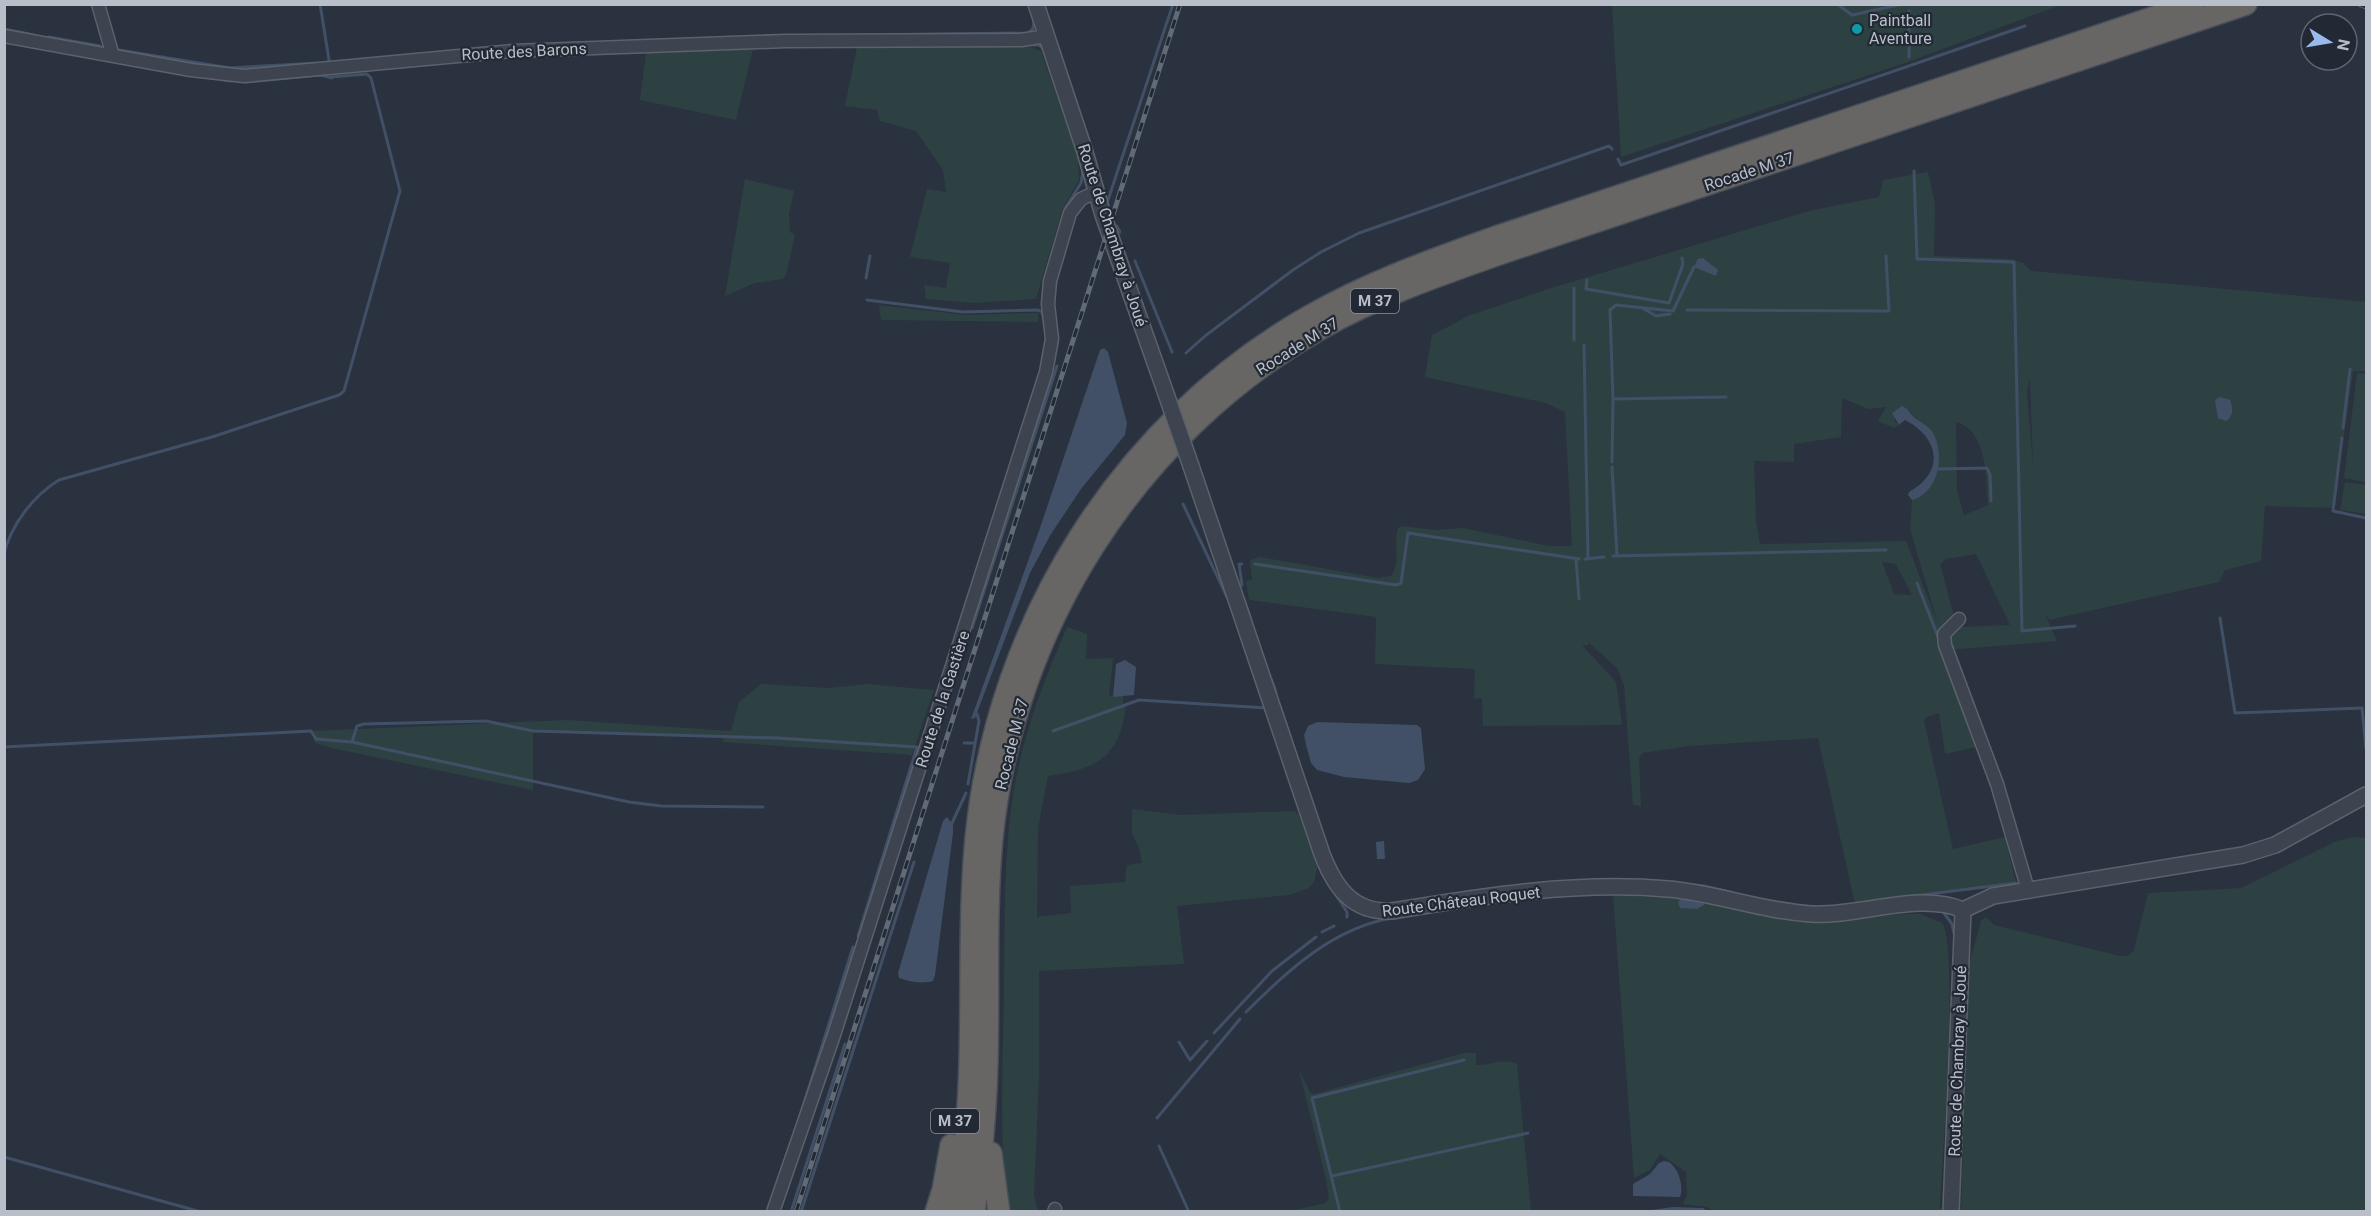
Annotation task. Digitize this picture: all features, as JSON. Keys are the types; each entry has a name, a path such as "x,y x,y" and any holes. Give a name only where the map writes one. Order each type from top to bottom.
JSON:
{"highway":[{"name":"Rocade M 37","path":"957,1212 967,1121 971,1029 972,898 978,817 991,747 1015,667 1048,591 1096,512 1161,433 1215,382 1256,351 1308,317 1401,272 1529,226 2194,4"},
{"name":"Rocade M 37","path":"974,1212 987,1069 988,918 992,840 1002,771 1023,692 1053,617 1098,538 1153,466 1217,402 1265,364 1316,331 1370,303 1416,284 2246,4"},
{"name":"M 37","path":"936,1212 947,1172 971,1029"},
{"name":"M 37","path":"987,1069 992,1173 999,1212"}],"street":[{"path":"98,4 113,56"},
{"name":"Route de Chambray à Joué","path":"1036,4 1096,192 1191,466"},
{"name":"Route des Barons","path":"4,36 207,73 260,75 513,51 786,41 1021,40 1047,36"},
{"name":"Route de la Gastière","path":"773,1212 837,1024 1046,372 1052,339 1048,294 1066,224 1075,204 1096,192"},
{"name":"Route Château Roquet","path":"1191,466 1322,854 1338,887 1355,904 1375,911 1392,911 1539,891 1620,887 1692,892 1810,914 1846,913 1925,903 1947,904 1964,910"},
{"path":"1959,619 1944,634 1945,645 1997,784 2028,890"},
{"path":"1964,910 1993,896 2243,855 2275,845 2367,795"},
{"name":"Route de Chambray à Joué","path":"1951,1212 1964,910"}],"shaded area":[{"path":"1612,4 2060,5 1908,62 1621,157"},
{"path":"857,47 1030,47 1041,51 1078,158 1079,180 1063,208 1036,299 973,303 926,299 924,285 946,288 950,263 910,257 927,189 946,192 943,170 916,131 880,121 877,110 845,106"},
{"path":"753,49 736,120 640,100 646,53"},
{"path":"1928,172 1935,204 1934,256 2011,259 2023,263 2031,271 2366,302 2366,371 2353,371 2334,508 2265,506 2261,561 2225,570 2219,582 2049,620 2043,609 2057,641 1947,650 1977,747 1945,754 1939,713 1926,717 1924,721 1953,849 2005,837 2016,883 1855,904 1818,738 1689,746 1642,753 1639,759 1641,806 1633,805 1624,685 1617,668 1588,642 1589,645 1582,645 1616,682 1622,725 1483,726 1482,698 1474,699 1475,669 1375,664 1376,617 1249,600 1246,581 1252,580 1250,560 1260,557 1378,578 1391,576 1396,566 1398,528 1402,526 1435,530 1463,528 1549,546 1572,546 1565,412 1546,403 1425,377 1432,335 1468,316 1548,289 1809,211 1879,197 1883,180","holes":["2030,378 2033,466 2027,392","1842,398 1868,409 1886,407 1878,421 1894,428 1899,425 1894,420 1909,410 1914,417 1928,426 1934,458 1934,479 1930,488 1923,495 1912,500 1910,529 1938,624 1906,541 1760,544 1756,521 1754,461 1794,462 1794,444 1841,437","1956,422 1966,427 1980,445 1988,505 1964,515 1957,491","1976,554 2010,625 1957,627 1940,564 1946,559","1882,562 1896,564 1912,595 1894,594"]},
{"path":"745,179 794,191 789,214 790,232 795,235 786,275 782,279 755,283 725,296"},
{"path":"879,305 966,315 1038,313 1038,322 881,320"},
{"path":"2357,373 2366,374 2366,482 2344,478"},
{"path":"2345,482 2366,485 2366,514 2340,510"},
{"path":"1067,627 1087,634 1086,659 1113,658 1109,696 1123,694 1123,706 1126,705 1118,737 1112,749 1103,758 1080,769 1048,776 1038,828 1037,917 1071,913 1070,886 1125,882 1127,865 1142,863 1139,848 1132,834 1132,809 1181,815 1295,811 1299,815 1317,867 1314,882 1309,888 1289,895 1177,906 1184,964 1039,971 1039,1076 1034,1195 1038,1211 1007,1212 1002,1100 1005,910 1009,830 1016,779 1025,740 1044,683"},
{"path":"761,684 828,688 867,684 934,690 912,755 722,742 725,737 533,731 533,790 336,749 315,743 311,731 568,720 731,731 739,702"},
{"path":"2354,837 2366,838 2366,1211 1961,1211 1969,965 1981,921 1986,917 1994,925 2120,956 2128,956 2134,950 2148,893 2241,888 2337,841"},
{"path":"1613,895 1691,899 1814,923 1920,914 1942,923 1947,939 1949,970 1948,1058 1940,1208 1945,1208 1945,1211 1719,1212 1703,1206 1685,1205 1683,1203 1687,1196 1686,1172 1660,1154 1650,1170 1634,1178"},
{"path":"1464,1053 1476,1053 1476,1065 1505,1061 1517,1064 1531,1211 1291,1211 1325,1203 1329,1199 1299,1070 1310,1092 1314,1094"}],"water":[{"path":"1703,258 1718,270 1716,276 1694,267 1698,259"},
{"path":"1104,348 1108,352 1127,423 1125,435 1081,489 1051,534 1030,573 975,718 971,719 1041,525 1100,350"},
{"path":"2220,397 2230,400 2232,406 2232,414 2226,421 2218,418 2215,400"},
{"path":"1902,406 1931,430 1939,451 1939,462 1934,481 1928,490 1912,500 1908,495 1909,492 1921,484 1928,475 1933,465 1934,455 1931,445 1917,427 1905,420 1899,425 1892,413"},
{"path":"1125,660 1136,667 1134,695 1113,697 1116,664"},
{"path":"1317,722 1417,725 1421,728 1425,769 1418,780 1409,783 1344,777 1317,770 1311,763 1304,735 1308,726"},
{"path":"947,817 953,825 953,833 935,975 933,981 929,982 907,981 899,978 898,973 943,821"},
{"path":"1384,841 1385,859 1377,859 1376,842"},
{"path":"1681,899 1704,903 1704,905 1697,909 1680,908 1678,902"},
{"path":"1664,1161 1673,1165 1678,1173 1681,1183 1680,1197 1633,1196 1633,1184 1650,1174 1659,1163"},
{"path":"1673,1207 1703,1208 1707,1211 1644,1211"}],"waterway":[{"path":"320,4 329,60"},
{"path":"1107,203 1173,4"},
{"path":"1837,4 1852,15 1903,4"},
{"path":"1909,11 1909,57"},
{"path":"859,35 1028,33 1033,29 1034,21"},
{"path":"1618,159 1621,165 2025,26"},
{"path":"4,29 34,35"},
{"path":"49,37 100,46"},
{"path":"1023,45 1039,45 1045,50"},
{"path":"119,50 230,68 317,63"},
{"path":"4,554 12,532 24,512 40,494 59,480 212,437 339,395 344,391 400,191 371,78 367,74 331,77"},
{"path":"246,82 321,75 332,78"},
{"path":"224,80 231,81"},
{"path":"1186,353 1293,270 1321,252 1359,233 1609,146 1612,149"},
{"path":"1060,226 1066,207 1081,183 1083,171"},
{"path":"1914,171 1917,259 2014,262 2022,631 2075,626"},
{"path":"1117,226 1120,232"},
{"path":"866,278 870,256"},
{"path":"1687,310 1889,311 1886,256"},
{"path":"1587,280 1586,289 1669,303 1683,264 1682,258"},
{"path":"1135,261 1172,352"},
{"path":"1694,267 1673,311 1616,305 1610,310 1613,399 1726,397"},
{"path":"1574,288 1574,340"},
{"path":"867,300 963,312 1038,310 1042,312 1045,326"},
{"path":"1644,309 1656,316 1670,314"},
{"path":"1584,345 1588,559"},
{"path":"972,628 1057,366"},
{"path":"2343,428 2350,369"},
{"path":"1612,462 1613,399"},
{"path":"2342,438 2333,511 2366,518"},
{"path":"1612,467 1617,555"},
{"path":"1938,469 1987,468 1990,475 1991,501"},
{"path":"1183,504 1227,597"},
{"path":"1255,564 1396,585 1401,583 1408,533 1579,559"},
{"path":"1613,556 1886,550"},
{"path":"1585,559 1604,557"},
{"path":"1576,559 1579,599"},
{"path":"1242,564 1239,564 1242,585"},
{"path":"1917,583 1940,642"},
{"path":"1243,597 1250,617"},
{"path":"2220,618 2235,713 2362,708 2366,749"},
{"path":"1267,669 1276,692"},
{"path":"1053,731 1139,700 1267,708"},
{"path":"1280,706 1292,743"},
{"path":"968,784 979,721 977,714"},
{"path":"4,747 311,731 316,739 352,742 357,726 364,724 486,721 533,731 777,738 917,747 858,936"},
{"path":"352,742 629,802 661,806 763,807"},
{"path":"964,743 974,743"},
{"path":"952,823 966,793"},
{"path":"801,1212 914,862"},
{"path":"1322,873 1347,912 1347,917"},
{"path":"1656,881 1704,886 1730,892"},
{"path":"1914,896 2016,883"},
{"path":"1944,913 1952,924 1955,938"},
{"path":"1246,1012 1278,981 1331,941 1371,923 1393,918"},
{"path":"1322,932 1334,926"},
{"path":"1214,1033 1272,971 1316,937"},
{"path":"800,1116 853,947"},
{"path":"1157,1118 1240,1019"},
{"path":"1179,1042 1190,1060 1207,1041"},
{"path":"791,1212 845,1044"},
{"path":"1340,1212 1312,1098 1464,1060"},
{"path":"1332,1176 1528,1133"},
{"path":"1159,1146 1189,1212"},
{"path":"4,1157 201,1212"},
{"path":"986,1212 988,1201"}],"railway":[{"path":"796,1212 1180,4"},
{"path":"2359,4 2366,7"}],"place":[{"name":"Paintball Aventure","path":"1857,29"}]}
